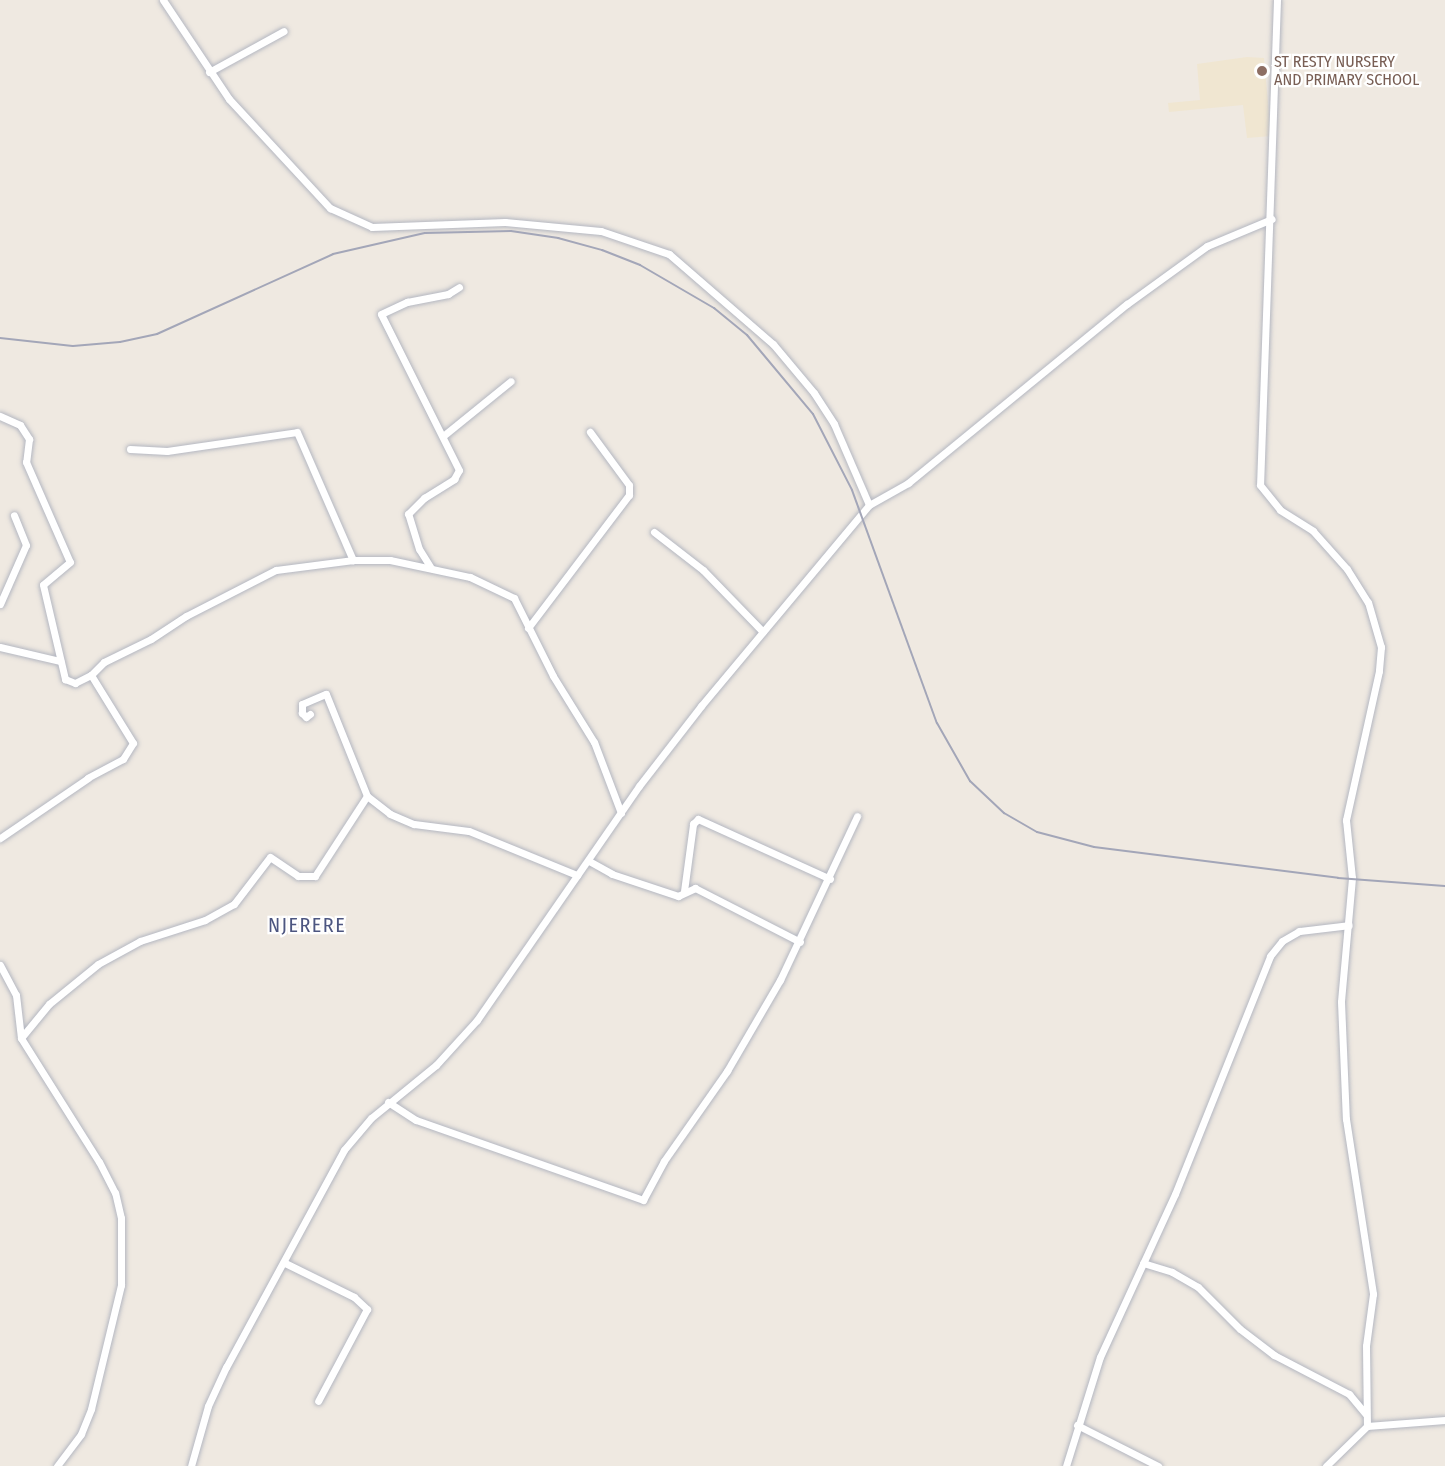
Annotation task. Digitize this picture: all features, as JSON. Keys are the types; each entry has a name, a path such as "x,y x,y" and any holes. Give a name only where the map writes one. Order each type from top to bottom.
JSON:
{"street":[{"path":"164,0 209,72 330,208 359,222 384,227 505,222 601,231 669,254 773,344 814,393 834,424 869,506"},
{"path":"1277,0 1272,219 1260,485 1280,510 1313,531 1347,569 1368,602 1381,647 1379,671 1346,820 1352,878 1341,1002 1346,1119 1373,1294 1366,1346 1367,1426"},
{"path":"209,72 284,31"},
{"path":"191,1466 217,1386 285,1263 339,1158 388,1102 436,1065 477,1020 621,813 763,632 869,506 908,483 1136,298 1207,246 1272,219"},
{"path":"431,568 415,540 408,514 457,476 453,454 381,314 407,302 448,294 459,287"},
{"path":"443,436 511,381"},
{"path":"0,416 20,425 29,439 26,462 70,562 43,585 65,679 75,683 91,675 104,662 276,570 353,560 390,560 470,577 506,592 519,605 528,628 594,742 621,813"},
{"path":"130,449 167,451 297,432 353,560"},
{"path":"528,628 629,495 629,485 590,432"},
{"path":"0,604 26,545 14,515"},
{"path":"654,532 703,570 763,632"},
{"path":"0,647 60,662"},
{"path":"0,838 131,752 133,743 129,733 91,675"},
{"path":"310,714 306,717 302,713 302,704 326,694 368,796 394,817 414,824 469,831 577,875"},
{"path":"21,1038 49,1004 98,964 140,941 205,920 234,904 270,857 298,876 315,876 368,796"},
{"path":"388,1102 424,1123 644,1200 670,1152 727,1071 800,942 857,816"},
{"path":"684,894 693,824 698,819 830,879"},
{"path":"589,861 612,874 678,896 684,894 688,888 695,888 800,942"},
{"path":"1066,1466 1100,1357 1143,1263 1275,947 1299,932 1349,925"},
{"path":"0,965 16,995 21,1038 99,1162 115,1193 122,1218 121,1285 87,1422 57,1466"},
{"path":"285,1263 365,1303 367,1309 318,1401"},
{"path":"1143,1263 1172,1272 1198,1287 1240,1329 1274,1355 1349,1394 1366,1414"},
{"path":"1326,1466 1367,1426 1445,1419"},
{"path":"1077,1425 1158,1466"}],"shaded area":[{"path":"1247,57 1264,58 1271,136 1247,138 1243,105 1169,112 1168,103 1200,100 1197,64"}],"railway":[{"path":"0,338 73,346 120,342 157,334 333,254 425,233 511,231 558,238 602,250 640,265 714,308 747,335 813,414 852,490 937,723 970,781 1004,813 1037,832 1094,847 1338,878 1445,886"}],"place":[{"name":"ST RESTY NURSERY AND PRIMARY SCHOOL","path":"1262,71"}],"district":[{"name":"NJERERE","path":"307,925"}]}
